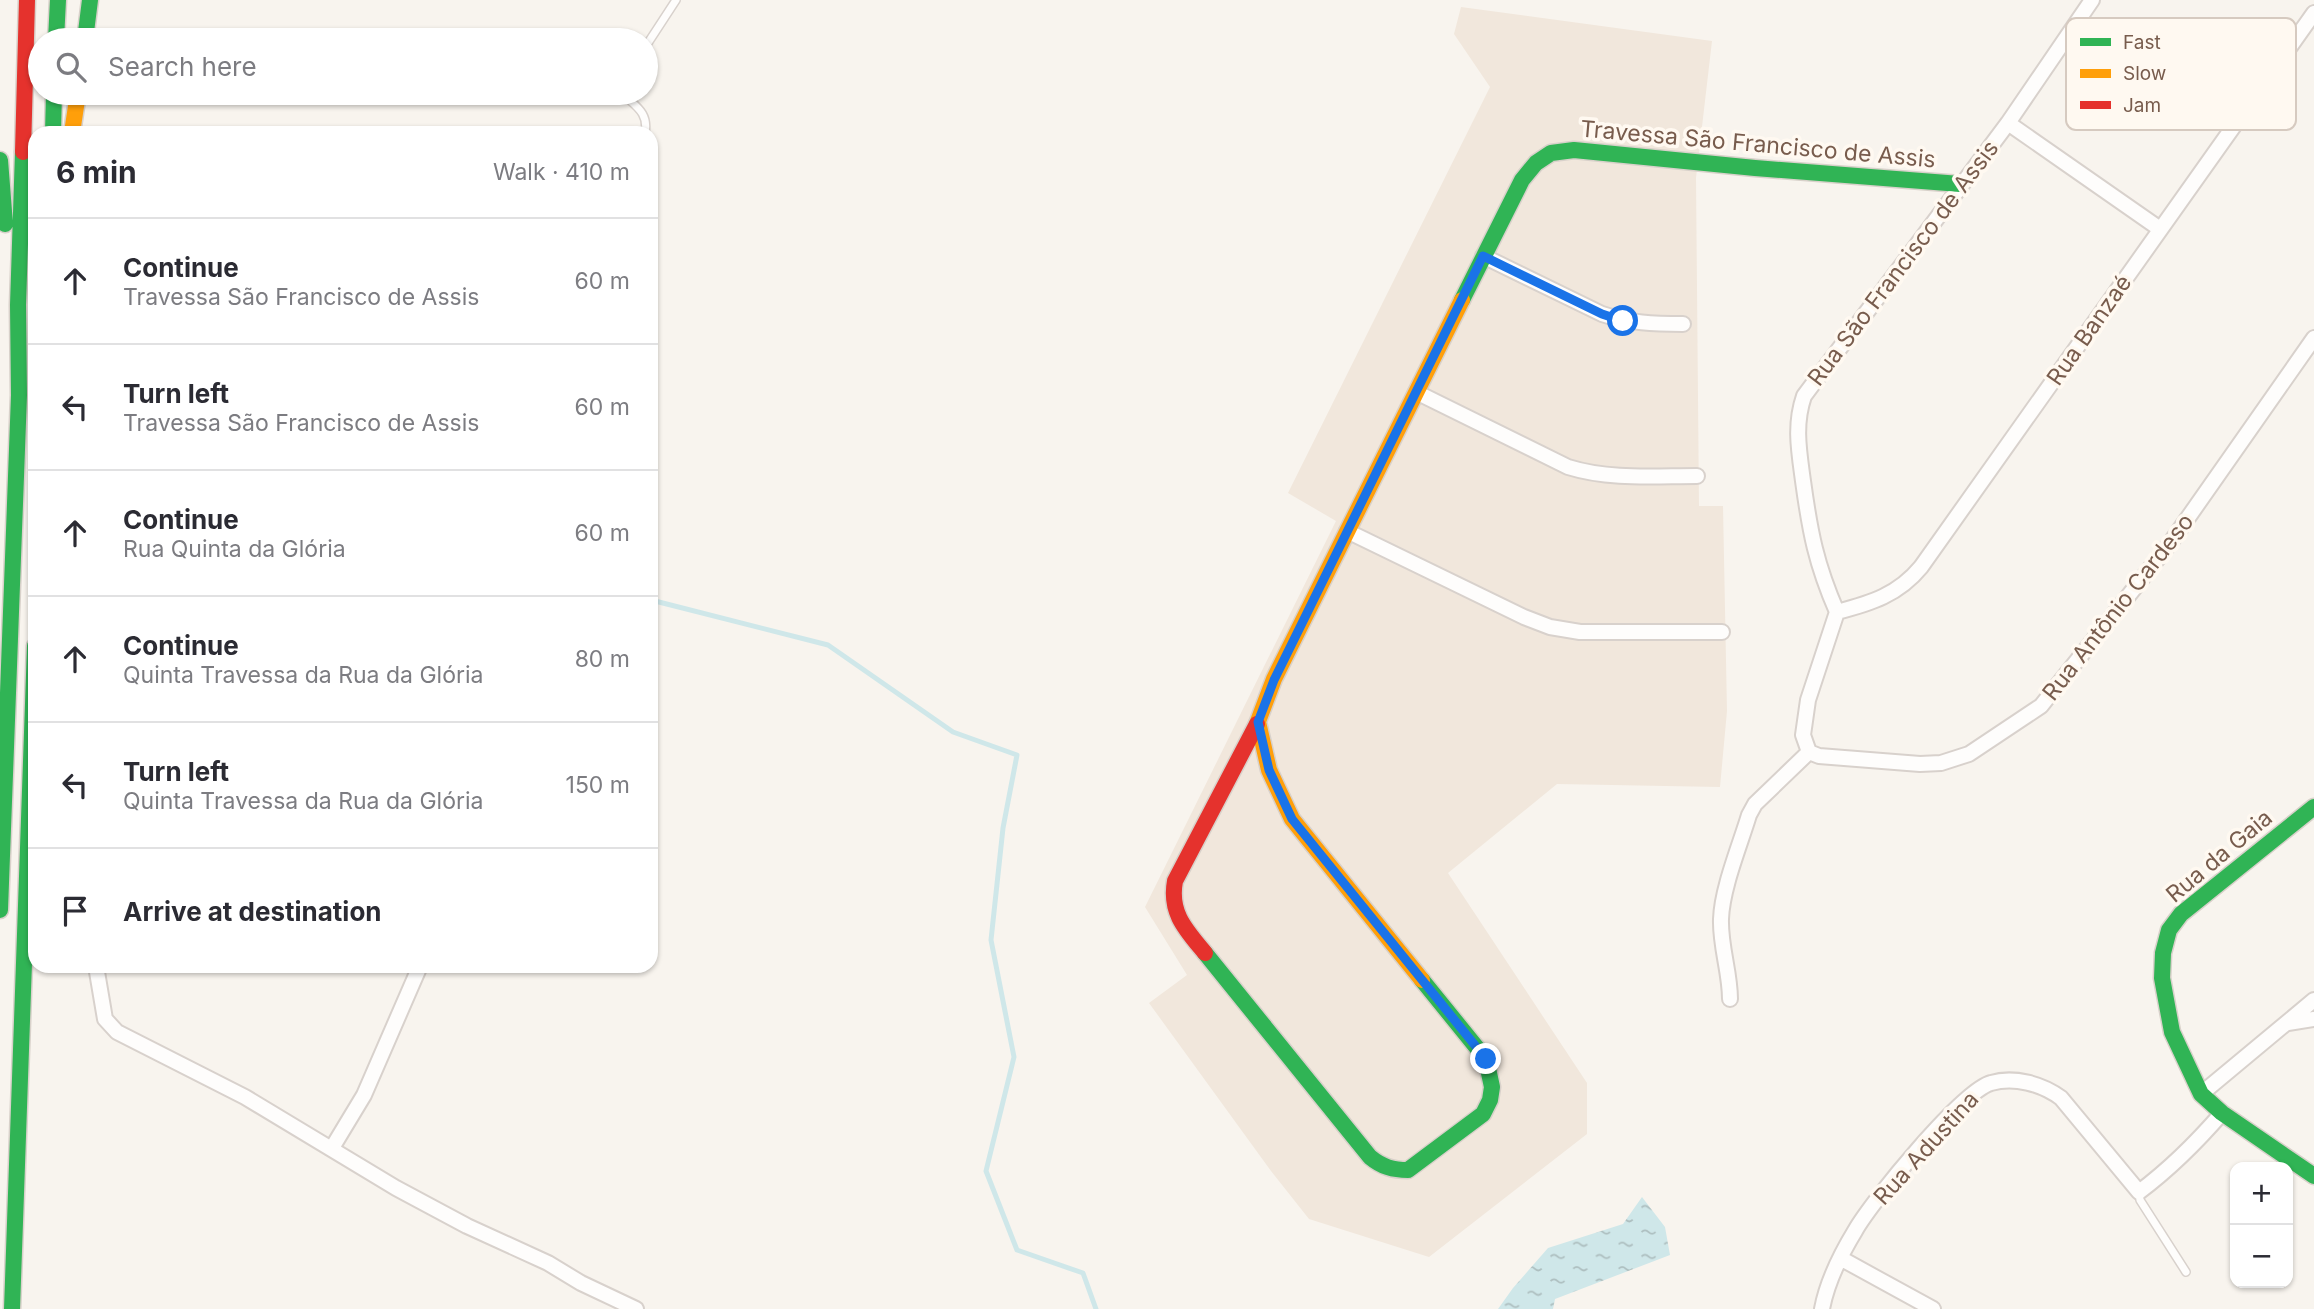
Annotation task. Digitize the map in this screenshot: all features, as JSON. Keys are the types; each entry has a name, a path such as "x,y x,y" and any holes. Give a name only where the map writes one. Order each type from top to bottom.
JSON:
{"main road":[{"path":"0,910 19,395 18,305 27,0"},
{"path":"57,28 58,0"},
{"path":"86,28 90,0"},
{"path":"53,126 54,105"},
{"path":"73,126 76,105"},
{"name":"Travessa São Francisco de Assis","path":"1258,722 1269,770 1292,819 1486,1059 1491,1072 1491,1101 1483,1114 1408,1170 1394,1171 1381,1167 1370,1157 1179,921 1172,906 1177,875 1258,722 1274,680 1522,180 1536,163 1551,153 1574,150 1960,184"},
{"path":"0,160 8,262 18,305"},
{"name":"Rua da Gaia","path":"2314,807 2180,914 2169,930 2163,953 2162,978 2172,1032 2201,1094 2222,1113 2314,1176"},
{"path":"12,1309 28,873"}],"street":[{"name":"Rua São Francisco de Assis","path":"2080,18 2092,0"},
{"name":"Rua Banzaé","path":"2296,38 2314,13"},
{"name":"Rua São Francisco de Assis","path":"1837,612 1816,559 1810,530 1797,437 1798,414 1804,396 2008,123 2066,38"},
{"path":"2008,123 2160,229"},
{"name":"Rua Banzaé","path":"1837,612 1892,593 1907,584 1921,567 2231,130"},
{"path":"1483,256 1602,314 1644,324 1683,324"},
{"name":"Rua Antônio Cardeso","path":"1809,752 1819,756 1920,764 1941,763 1969,754 2041,706 2171,542 2314,338"},
{"path":"1416,392 1568,467 1589,474 1697,476"},
{"path":"1347,531 1550,627 1580,632 1722,632"},
{"path":"1730,999 1730,977 1721,921 1723,904 1749,815 1755,804 1809,752 1803,735 1808,700 1837,612"},
{"path":"97,973 102,1011 109,1026 245,1097 467,1226 520,1249 581,1283 636,1309"},
{"path":"332,1147 364,1095 417,973"},
{"path":"2201,1094 2314,1000"},
{"path":"2286,1024 2314,1019"},
{"name":"Rua Adustina","path":"1822,1309 1832,1276 1855,1229 1895,1177 1955,1109 1975,1090 1991,1083 2012,1081 2050,1090 2061,1098 2139,1192"},
{"path":"2139,1192 2194,1146 2222,1113"},
{"path":"1840,1258 1933,1309"}],"lane":[{"path":"658,28 676,0"},
{"path":"635,105 646,118 645,126"},
{"path":"2139,1192 2140,1200 2186,1272"}],"shaded area":[{"path":"1461,7 1712,41 1696,178 1699,506 1723,506 1727,711 1720,787 1557,784 1448,873 1587,1083 1587,1134 1429,1257 1309,1219 1149,1003 1187,975 1145,907 1336,521 1288,493 1490,87 1454,34"}],"water":[{"path":"1642,1197 1665,1227 1670,1255 1555,1299 1553,1309 1498,1309 1548,1248 1623,1224"}],"waterway":[{"path":"658,602 828,645 953,732 1017,755 1003,828 991,940 1014,1057 986,1171 1017,1250 1083,1273 1096,1309"}],"traffic: fast":[{"path":"57,28 58,0"},
{"path":"86,28 90,0"},
{"path":"53,126 54,105"},
{"path":"1462,300 1522,180 1536,163 1551,153 1574,150 1960,184"},
{"path":"0,910 19,395 18,305 23,152"},
{"path":"0,160 5,224"},
{"path":"2314,807 2181,914 2169,930 2163,953 2162,978 2172,1032 2201,1094 2222,1113 2314,1176"},
{"path":"12,1309 28,848"},
{"path":"1205,953 1370,1157 1383,1166 1397,1169 1408,1170 1483,1114 1490,1100 1492,1087 1486,1059 1422,980"}],"traffic: slow":[{"path":"73,126 76,105"},
{"path":"1257,724 1274,679 1462,300"},
{"path":"1258,722 1269,770 1292,819 1422,980"}],"traffic: jam":[{"path":"23,152 27,0"},
{"path":"1205,953 1186,929 1177,912 1174,903 1175,881 1257,724"}],"route":[{"path":"1486,1059 1292,819 1269,770 1258,722 1274,680 1483,256 1602,314 1623,321"}]}
